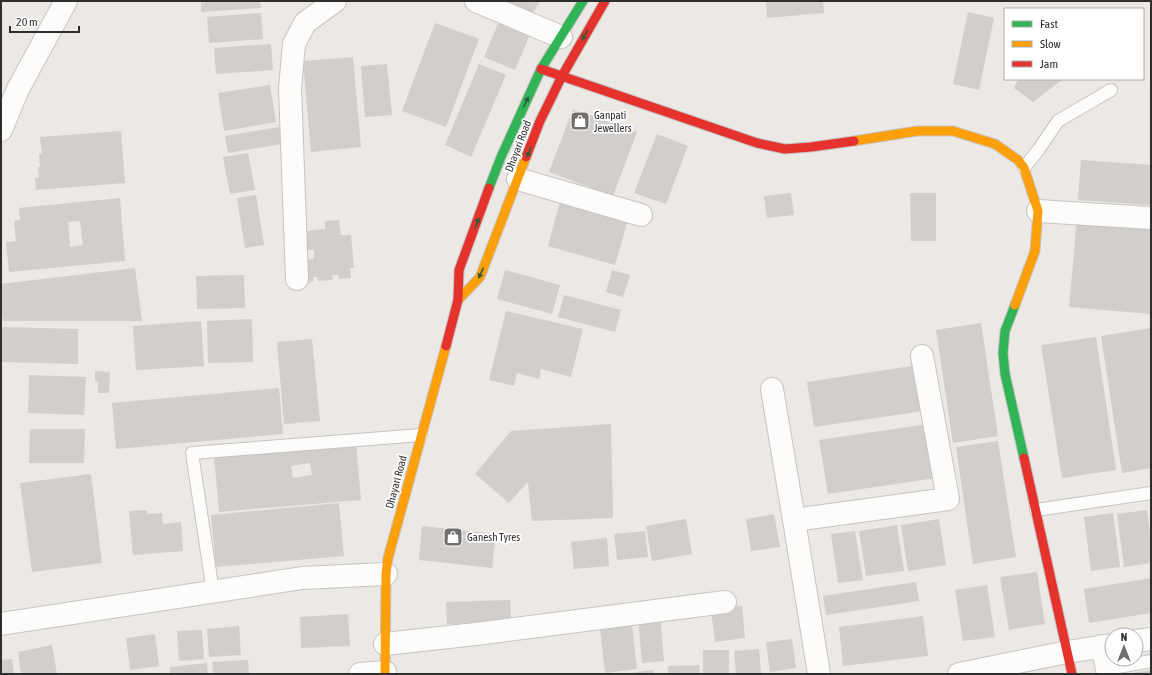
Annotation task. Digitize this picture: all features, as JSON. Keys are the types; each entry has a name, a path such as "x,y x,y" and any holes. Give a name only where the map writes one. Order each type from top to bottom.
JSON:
{"main road":[{"name":"Dhayari Road","path":"385,673 386,574 388,558 458,300 459,270 501,157 541,69 583,1"},
{"name":"Dhayari Road","path":"458,300 480,277 540,121 562,76 605,1"},
{"path":"541,69 757,143 785,149 811,147 918,130 953,131 995,144 1018,160 1024,168 1038,211 1035,251 1005,331 1003,353 1004,374 1072,674"}],"street":[{"path":"1,130 18,89 66,1"},
{"path":"297,279 290,88 294,44 305,23 335,1"},
{"path":"476,1 561,37"},
{"path":"518,179 641,215"},
{"path":"1038,211 1151,218"},
{"path":"794,520 948,499 922,356"},
{"path":"772,389 819,674"},
{"path":"2,624 302,578 386,574"},
{"path":"385,644 726,602"},
{"path":"959,674 1067,652 1104,646"},
{"path":"360,674 385,673"}],"lane":[{"path":"1024,168 1058,120 1111,90"},
{"path":"213,592 192,453 421,435"},
{"path":"1036,510 1151,493"},
{"path":"1107,671 1151,661"}],"building":[{"path":"201,1 260,1 261,8 201,12"},
{"path":"505,1 540,1 533,13"},
{"path":"766,1 823,1 824,13 767,18"},
{"path":"968,12 994,18 979,90 953,84"},
{"path":"261,13 263,39 209,43 207,17"},
{"path":"500,19 531,32 515,70 484,57"},
{"path":"435,23 479,39 446,127 402,111"},
{"path":"271,44 273,70 216,74 214,48"},
{"path":"353,57 361,147 311,152 303,61"},
{"path":"387,64 392,115 365,117 361,66"},
{"path":"479,64 506,75 471,157 445,145"},
{"path":"1018,80 1062,80 1033,102 1014,88"},
{"path":"270,85 276,122 224,131 218,93"},
{"path":"573,109 637,132 613,196 549,172"},
{"path":"279,127 282,144 228,153 225,136"},
{"path":"121,131 125,183 36,190 35,178 39,178 38,167 40,167 39,154 42,154 40,137"},
{"path":"657,134 688,146 666,204 634,193"},
{"path":"248,153 255,190 230,194 223,157"},
{"path":"1081,160 1151,165 1151,205 1078,200"},
{"path":"791,193 794,215 767,218 764,196"},
{"path":"910,193 936,193 936,241 911,241"},
{"path":"256,195 264,245 245,248 237,198"},
{"path":"120,198 125,261 9,272 6,242 16,241 14,221 20,220 19,208","holes":["80,221 83,245 70,247 68,222"]},
{"path":"561,198 629,216 615,265 548,246"},
{"path":"1077,219 1151,226 1151,314 1069,307"},
{"path":"339,220 341,235 351,235 354,268 350,268 351,278 339,279 338,275 332,275 333,280 318,281 317,277 313,277 313,282 305,283 304,260 314,259 314,250 308,250 306,231 325,229 325,221"},
{"path":"135,268 142,321 3,321 1,309 1,284"},
{"path":"505,270 560,285 552,314 497,299"},
{"path":"612,270 630,275 623,297 606,292"},
{"path":"244,275 245,308 197,309 196,276"},
{"path":"564,295 621,310 615,332 558,317"},
{"path":"506,311 583,329 571,377 541,369 539,379 517,373 514,386 489,380"},
{"path":"252,319 253,362 208,363 207,321"},
{"path":"201,321 204,366 136,370 133,326"},
{"path":"981,323 998,436 953,443 936,330"},
{"path":"1,327 78,329 78,364 1,362"},
{"path":"1151,328 1151,468 1122,473 1101,336"},
{"path":"1096,337 1116,470 1062,478 1041,345"},
{"path":"312,339 320,421 284,424 277,342"},
{"path":"918,365 924,411 814,427 807,382"},
{"path":"95,371 110,372 109,393 98,393 98,381 95,381"},
{"path":"29,375 86,377 84,415 28,413"},
{"path":"279,388 283,434 116,449 112,403"},
{"path":"611,424 613,518 532,521 528,482 509,503 475,474 511,431"},
{"path":"928,424 936,478 828,494 819,440"},
{"path":"30,429 85,429 84,463 29,463"},
{"path":"998,441 1016,557 973,564 956,447"},
{"path":"356,443 361,500 219,512 214,456","holes":["310,463 312,475 293,478 291,466"]},
{"path":"91,474 102,563 32,572 20,483"},
{"path":"339,503 344,556 216,567 211,515"},
{"path":"147,510 147,514 162,513 163,524 181,522 183,551 133,555 129,511"},
{"path":"1147,510 1151,541 1151,563 1124,567 1117,514"},
{"path":"1113,513 1120,567 1091,571 1084,517"},
{"path":"774,514 780,547 751,551 746,519"},
{"path":"686,519 692,554 652,561 646,526"},
{"path":"939,519 946,565 908,571 901,525"},
{"path":"897,525 904,571 866,576 859,531"},
{"path":"422,526 496,534 492,568 419,560"},
{"path":"645,531 648,557 617,560 614,534"},
{"path":"855,531 863,580 838,583 831,534"},
{"path":"607,538 609,566 574,569 571,542"},
{"path":"1037,572 1045,624 1009,630 1000,577"},
{"path":"1151,578 1151,613 1089,623 1084,589"},
{"path":"916,582 919,601 826,615 823,596"},
{"path":"987,585 995,637 963,641 955,590"},
{"path":"510,600 511,622 447,624 446,602"},
{"path":"742,606 745,638 715,642 711,610"},
{"path":"348,614 350,646 301,648 300,617"},
{"path":"660,615 664,661 642,663 638,617"},
{"path":"923,616 928,656 843,666 839,627"},
{"path":"632,625 637,669 605,673 600,629"},
{"path":"239,626 241,655 209,657 207,629"},
{"path":"202,630 204,659 179,661 177,631"},
{"path":"155,634 159,666 130,670 126,638"},
{"path":"792,639 796,668 770,672 766,642"},
{"path":"52,645 57,674 21,674 18,652"},
{"path":"759,649 761,674 736,674 734,651"},
{"path":"703,650 729,650 729,674 703,674"},
{"path":"12,659 14,674 1,674 1,660"},
{"path":"248,660 249,674 213,674 212,662"},
{"path":"207,663 208,674 170,674 170,667"},
{"path":"699,665 700,674 668,674 668,666"},
{"path":"653,670 654,674 630,674 630,673"},
{"path":"1151,670 1151,674 1132,674 1132,673"}],"traffic: fast":[{"path":"489,188 501,157 541,69 583,1"},
{"path":"1015,305 1005,331 1003,353 1005,374 1024,458"}],"traffic: slow":[{"path":"854,141 917,131 953,131 995,144 1018,160 1024,168 1038,211 1035,251 1015,305"},
{"path":"458,300 480,277 526,157"},
{"path":"385,674 386,574 388,558 446,346"}],"traffic: jam":[{"path":"526,157 540,121 562,76 605,1"},
{"path":"541,69 757,143 785,149 854,141"},
{"path":"446,346 458,300 459,270 489,188"},
{"path":"1024,458 1072,674"}],"place":[{"name":"Ganpati Jewellers","path":"580,121"},
{"name":"Ganesh Tyres","path":"453,537"}]}
